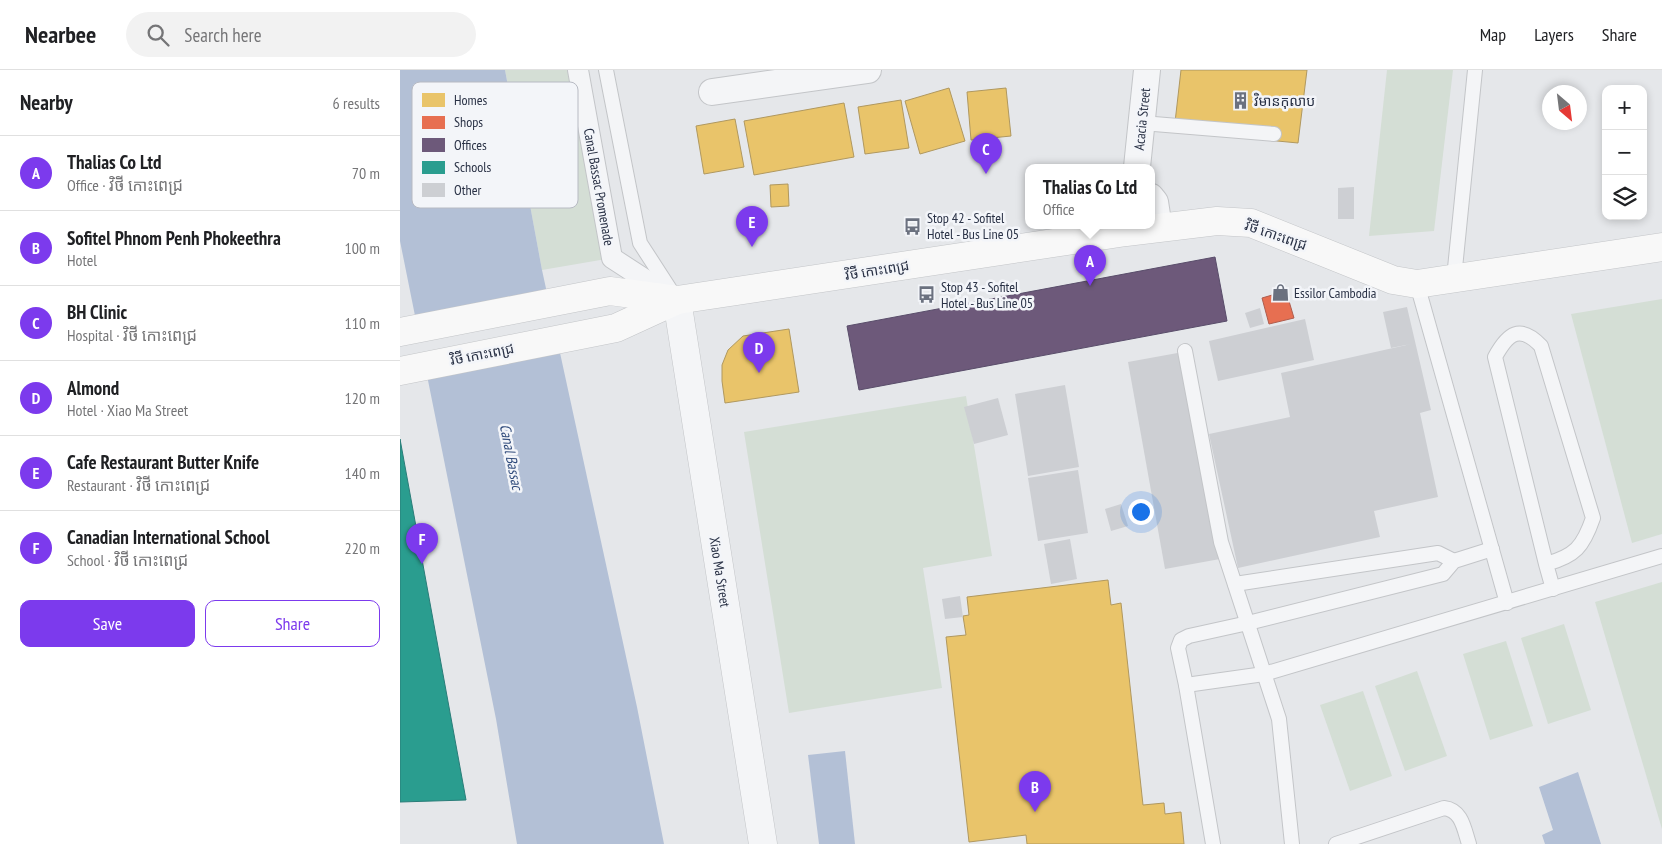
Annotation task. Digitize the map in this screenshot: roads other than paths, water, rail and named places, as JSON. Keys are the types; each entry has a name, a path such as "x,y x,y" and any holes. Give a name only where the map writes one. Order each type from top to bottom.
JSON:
{"main road":[{"name":"វិថី កោះពេជ្រ","path":"1155,228 1217,221 1251,223 1393,280 1416,284 1662,247"},
{"name":"វិថី កោះពេជ្រ","path":"400,370 616,328 677,300 1126,229"},
{"name":"វិថី កោះពេជ្រ","path":"400,332 610,291 677,300"}],"street":[{"name":"Canal Bassac Promenade","path":"578,70 612,258 677,300"},
{"path":"712,92 868,70"},
{"name":"Acacia Street","path":"1137,164 1147,70"},
{"path":"1155,202 1159,228"},
{"name":"Xiao Ma Street","path":"677,300 763,844"}],"lane":[{"path":"606,70 640,243 677,300"},
{"path":"1454,278 1474,70"},
{"path":"1142,123 1274,134"},
{"path":"1416,284 1507,603"},
{"path":"1546,564 1564,559 1576,551 1587,535 1592,518 1541,346 1530,335 1515,334 1503,341 1495,357 1546,564 1553,589"},
{"path":"1185,351 1221,542 1279,719 1292,844"},
{"path":"1213,844 1178,648 1181,640 1189,636 1443,574 1454,562 1492,549"},
{"path":"1235,584 1438,553 1454,562"},
{"path":"1186,685 1264,674 1662,556"},
{"path":"1336,844 1444,808 1452,809 1459,816 1469,844"}],"water":[{"name":"Canal Bassac","path":"400,70 505,70 507,82 412,82 412,208 531,208 542,270 637,707 664,844 517,844 496,719 400,241"},
{"path":"845,751 855,844 819,844 808,755"},
{"path":"1578,772 1601,844 1545,844 1542,835 1553,830 1539,787"}],"place":[{"name":"វិមានកុលាប","path":"1240,101"},
{"name":"BH Clinic","path":"986,174"},
{"name":"Stop 42 - Sofitel Hotel - Bus Line 05","path":"913,226"},
{"name":"Cafe Restaurant Butter Knife","path":"752,247"},
{"name":"Thalias Co Ltd","path":"1090,286"},
{"name":"Essilor Cambodia","path":"1280,293"},
{"name":"Stop 43 - Sofitel Hotel - Bus Line 05","path":"927,295"},
{"name":"Almond","path":"759,373"},
{"name":"Canadian International School","path":"422,564"},
{"name":"Sofitel Phnom Penh Phokeethra","path":"1035,812"}]}
